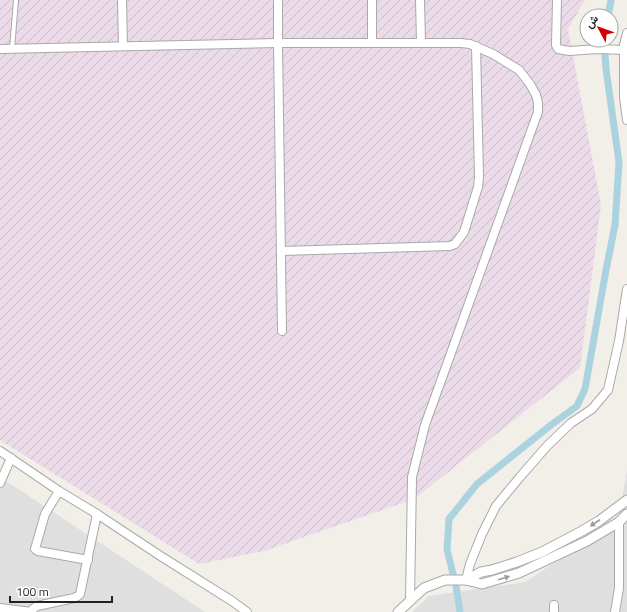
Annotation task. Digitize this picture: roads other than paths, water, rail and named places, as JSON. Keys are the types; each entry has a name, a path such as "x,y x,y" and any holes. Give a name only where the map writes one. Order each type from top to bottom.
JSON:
{"street":[{"path":"122,0 123,46"},
{"path":"278,0 282,331"},
{"path":"372,0 372,43"},
{"path":"420,0 421,42"},
{"path":"557,0 556,45 558,49 569,51 598,49 622,50"},
{"path":"627,33 622,50 627,120"},
{"path":"0,49 278,43 461,42 476,46 493,54 519,70 530,84 536,95 538,112 425,425 412,477 410,601"},
{"path":"281,251 450,246 455,244 464,232 478,186 479,177 476,46"},
{"path":"466,580 470,564 482,534 496,506 547,446 571,423 592,409 608,390 619,341 627,289"},
{"path":"0,451 58,491 97,514 159,556 232,601 247,612"},
{"path":"0,483 11,458"},
{"path":"58,491 45,514 35,549 38,551 88,560"},
{"path":"466,580 480,572 511,564 542,552 599,521 627,500"},
{"path":"0,608 32,612 37,606 78,596 81,591 97,514"},
{"path":"398,612 424,588 445,580 466,580 482,584 519,573 587,541 619,522 627,514"},
{"path":"615,612 619,588 619,522"},
{"path":"582,531 587,541"}],"lane":[{"path":"12,48 16,0"}],"waterway":[{"path":"610,8 611,0"},
{"path":"453,574 447,549 449,519 477,484 577,406 585,389 615,225 619,162 606,69 605,48"},
{"path":"456,586 460,612"}]}
